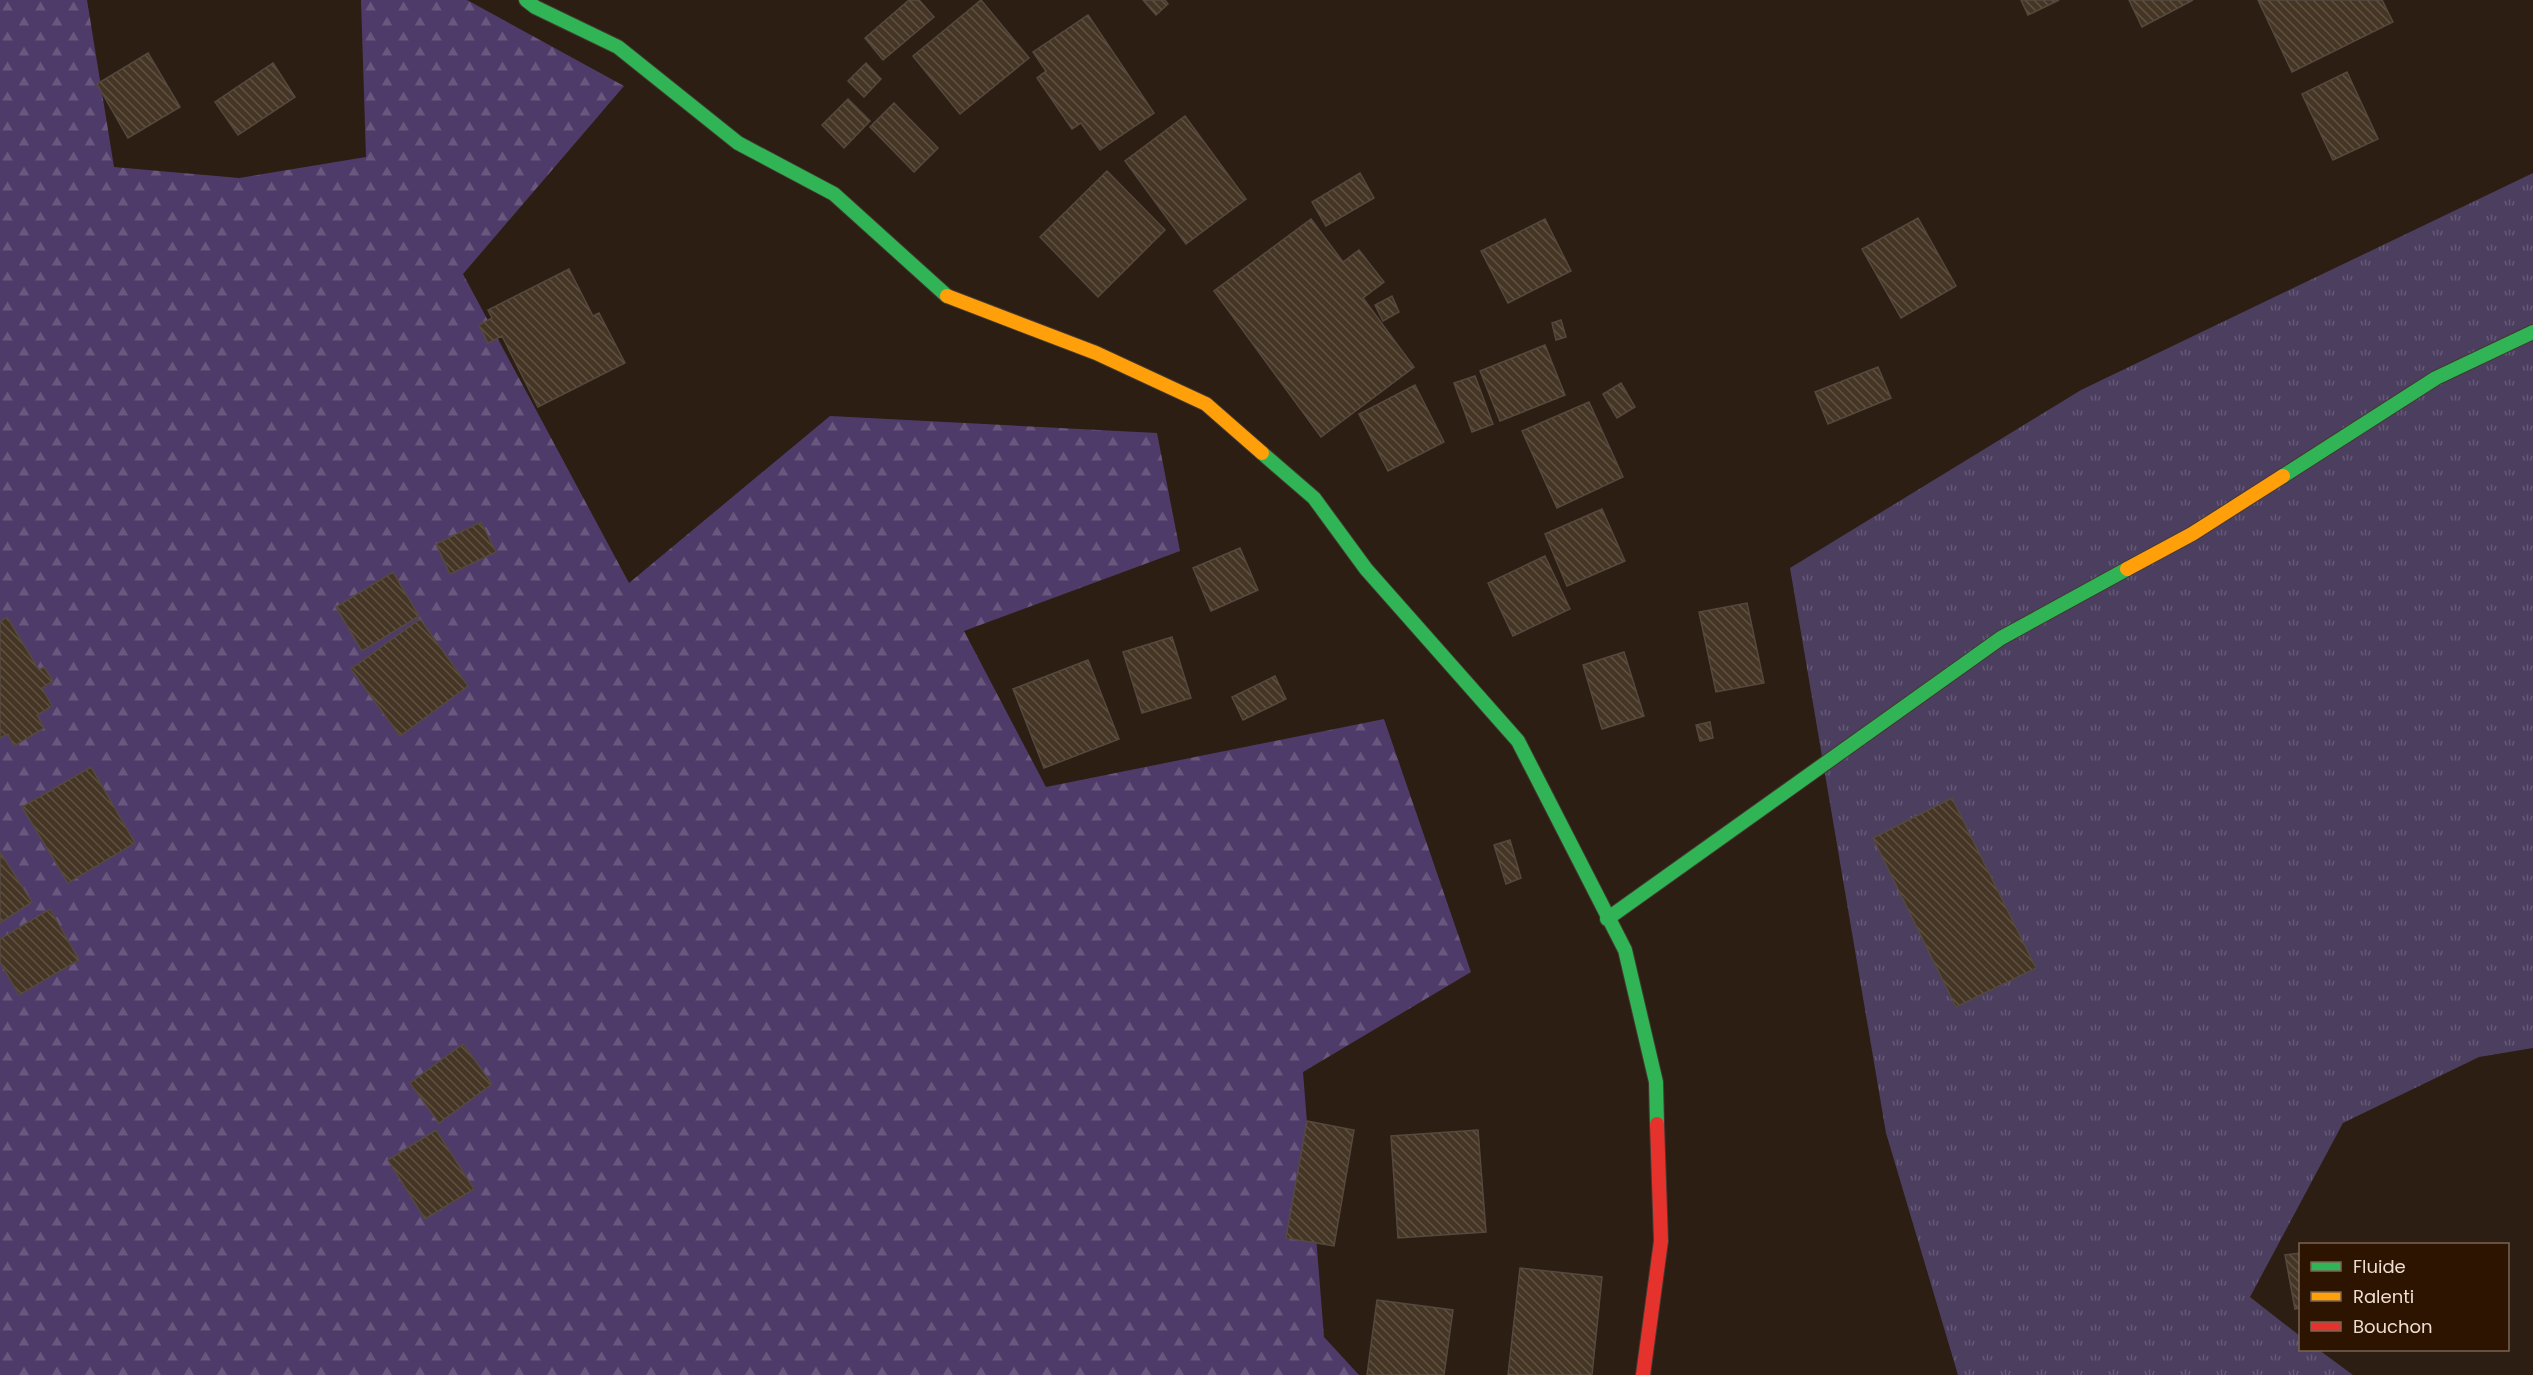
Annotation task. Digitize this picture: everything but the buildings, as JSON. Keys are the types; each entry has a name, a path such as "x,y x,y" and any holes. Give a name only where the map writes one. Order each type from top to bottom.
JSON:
{"street":[{"path":"526,0 618,47 738,143 834,194 949,298 1096,353 1206,404 1314,498 1366,568 1518,741 1607,919 1625,950 1656,1082 1661,1241 1643,1375"},
{"path":"1607,919 2001,638 2192,534 2436,378 2533,332"}],"green space":[{"path":"0,0 87,0 114,167 239,178 366,157 361,0 467,0 624,86 463,274 629,583 830,416 1157,433 1180,551 964,631 1046,787 1384,719 1471,972 1303,1072 1324,1337 1359,1375 0,1375"},
{"path":"2533,173 2533,1048 2479,1057 2343,1123 2250,1297 2299,1335 2299,1351 2320,1351 2353,1375 1958,1375 1886,1133 1790,568 2081,390"}],"traffic: fast":[{"path":"526,0 535,7 618,47 738,143 834,194 947,296"},
{"path":"2283,476 2436,378 2533,332"},
{"path":"1262,453 1314,498 1366,569 1518,741 1625,950 1656,1082 1657,1124"},
{"path":"1607,919 2001,638 2127,569"}],"traffic: slow":[{"path":"947,296 1096,353 1206,404 1262,453"},
{"path":"2127,569 2192,534 2283,476"}],"traffic: jam":[{"path":"1643,1375 1661,1241 1657,1124"}]}
